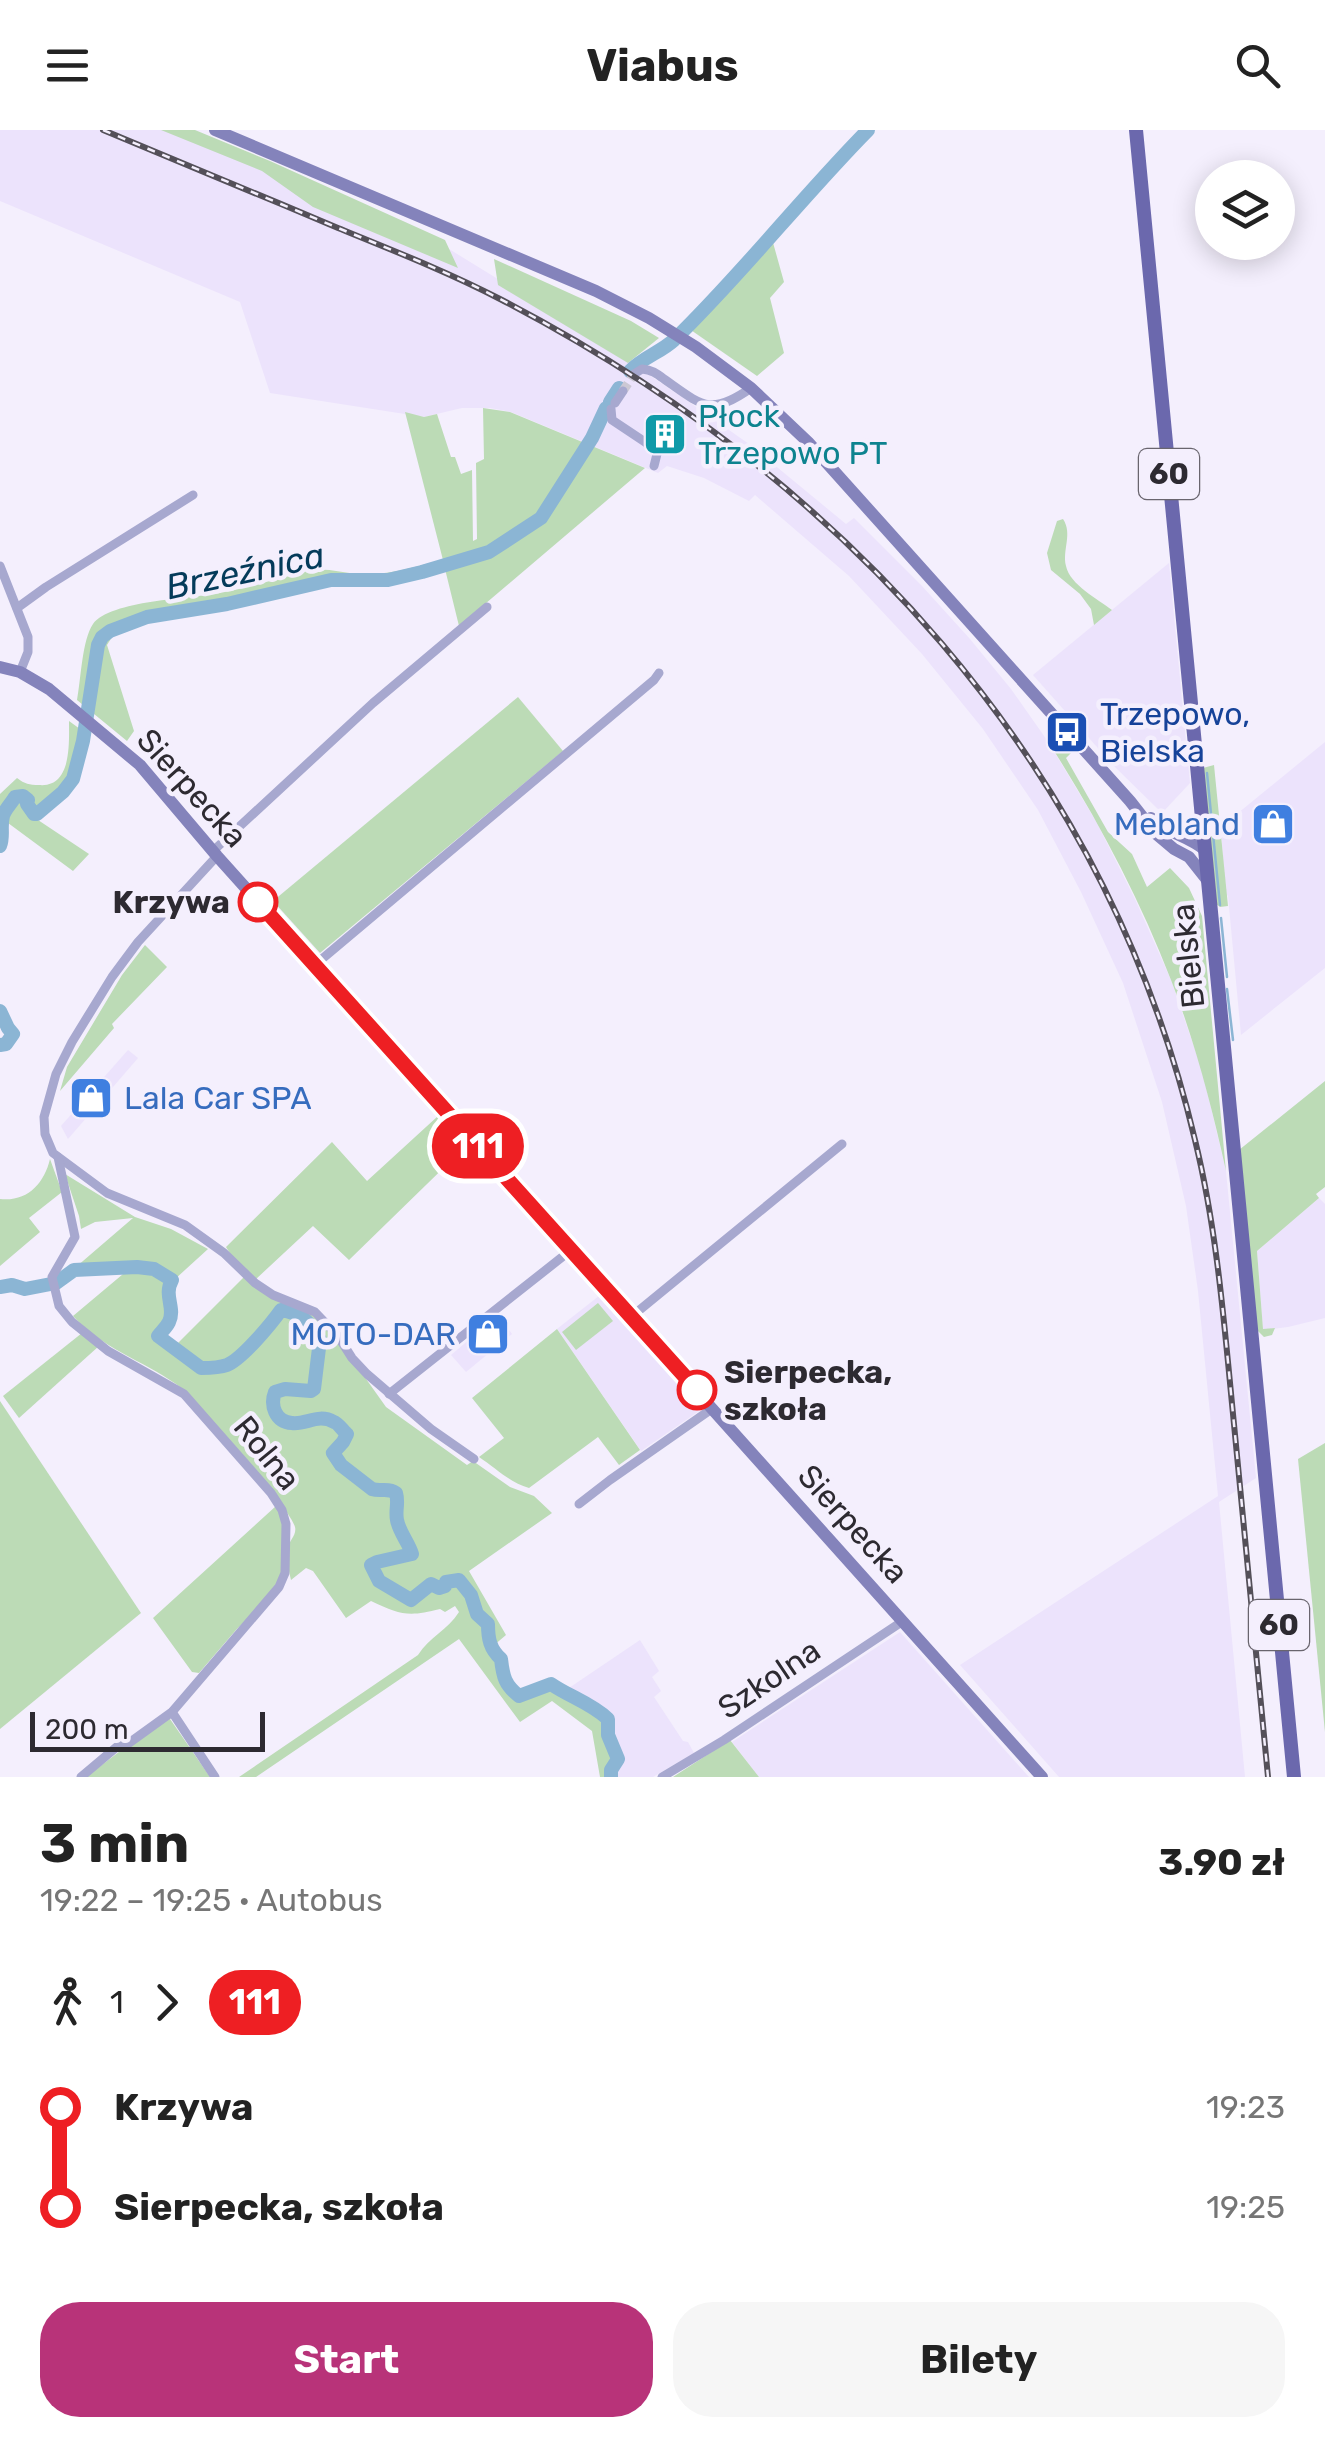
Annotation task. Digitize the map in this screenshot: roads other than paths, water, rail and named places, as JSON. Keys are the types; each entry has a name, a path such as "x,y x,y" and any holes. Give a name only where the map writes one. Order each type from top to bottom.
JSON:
{"main road":[{"name":"Bielska","path":"1136,130 1294,1777"}],"street":[{"path":"215,130 579,284 666,328 751,388 808,442 1161,838 1190,857 1208,881"},
{"path":"634,374 642,369 652,370 710,406 729,402 751,388"},
{"path":"623,390 613,406 612,420 651,446 657,454 654,466"},
{"path":"17,608 193,495"},
{"path":"0,566 29,646 20,672"},
{"path":"474,1459 390,1394 352,1358 338,1336 314,1312 255,1283 224,1253 184,1225 107,1192 58,1157 45,1134 44,1117 56,1074 72,1042 138,942 215,854 359,716 487,607"},
{"name":"Sierpecka","path":"0,667 34,679 140,764 215,854 1042,1777"},
{"path":"316,964 659,673"},
{"path":"1130,801 1165,830 1206,852"},
{"path":"1183,837 1196,830 1202,819"},
{"path":"1190,857 1206,852"},
{"path":"631,1317 842,1144"},
{"name":"Rolna","path":"58,1157 75,1236 53,1284 59,1306 108,1351 184,1394 271,1493 286,1524 284,1573 268,1602 172,1712 119,1746 81,1777"},
{"path":"390,1394 571,1250"},
{"path":"579,1504 713,1408"},
{"name":"Szkolna","path":"662,1777 903,1621"},
{"path":"172,1712 216,1777"}],"waterway":[{"name":"Brzeźnica","path":"630,371 669,344 699,315 868,130"},
{"name":"Brzeźnica","path":"610,402 619,388"},
{"name":"Brzeźnica","path":"0,846 3,816 15,797 23,796 37,814 73,779 98,645 110,631 147,617 227,604 331,580 388,580 489,552 541,518 592,438 606,408"},
{"path":"1207,773 1220,905"},
{"path":"1221,918 1227,977"},
{"path":"1227,989 1233,1040"},
{"name":"Brzeźnica","path":"0,1011 13,1034 6,1044 0,1045"},
{"name":"Brzeźnica","path":"0,1287 25,1289 56,1283 74,1270 154,1269 172,1280 171,1317 158,1336 201,1368 221,1367 233,1361 281,1310 305,1319 320,1340 314,1389 275,1392 274,1407 286,1422 323,1419 336,1423 347,1434 333,1453 341,1465 372,1489 396,1493 398,1524 412,1554 371,1565 379,1581 411,1600 431,1584 439,1588 459,1580 471,1595 477,1614 488,1624 490,1643 514,1692 519,1696 551,1684 608,1719 608,1735 618,1759 611,1777"}],"tunnel":[{"path":"623,391 634,374"}],"railway":[{"path":"103,130 460,280 624,370 740,452 846,543 942,643 1025,754 1096,873 1153,1002 1195,1140 1223,1311 1268,1777"}],"place":[{"name":"Płock Trzepowo PT","path":"665,434"},
{"name":"Trzepowo, Bielska","path":"1067,732"},
{"name":"Mebland","path":"1273,824"},
{"name":"Krzywa","path":"258,902"},
{"name":"Lala Car SPA","path":"91,1098"},
{"name":"MOTO-DAR","path":"488,1334"},
{"name":"Sierpecka, szkoła","path":"697,1390"}]}
